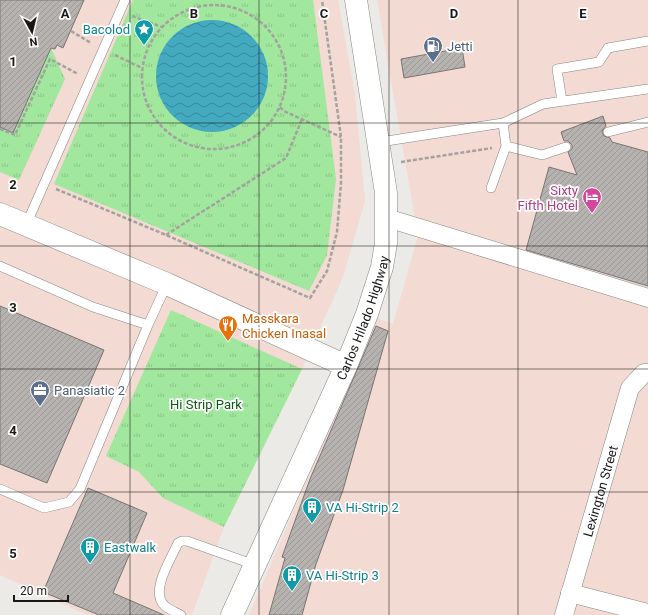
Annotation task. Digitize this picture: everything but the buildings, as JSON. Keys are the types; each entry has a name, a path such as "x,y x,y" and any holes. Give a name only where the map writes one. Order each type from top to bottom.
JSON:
{"main road":[{"name":"Carlos Hilado Highway","path":"232,615 346,366 367,314 382,267 388,218 383,164 356,0"},
{"path":"0,214 167,284 346,366"}],"street":[{"path":"388,218 648,298"},
{"name":"Lexington Street","path":"564,615 630,388 646,373"},
{"path":"570,593 648,614"}],"lane":[{"path":"26,225 126,0"},
{"path":"562,101 557,69 598,62 608,48 648,41"},
{"path":"380,142 503,123 543,104 648,88"},
{"path":"608,132 648,122"},
{"path":"491,188 506,146 503,123"},
{"path":"506,146 542,155 566,147"},
{"path":"0,266 92,306 148,325"},
{"path":"0,489 44,508 69,502 80,489 148,325 167,284"},
{"path":"182,615 165,606 158,596 158,587 178,543 187,541 255,565"}],"path":[{"path":"55,189 166,235 310,298 327,270 337,232 341,183 341,137 322,0"},
{"path":"201,6 223,6 244,12 263,25 277,42 285,63 286,85 280,107 267,126 249,140 228,148 205,149 183,143 164,130 150,112 142,91 142,68 148,46 162,27 180,14 201,6"},
{"path":"120,12 162,27"},
{"path":"0,129 15,135 50,59 80,75"},
{"path":"280,107 284,111 341,137"},
{"path":"166,235 286,158 302,119"},
{"path":"383,164 506,146"}],"shaded area":[{"path":"0,0 338,0 355,94 365,201 343,277 302,369 224,527 192,615 87,615 0,575"},
{"path":"377,0 648,0 648,615 249,615 377,318 393,324 418,236"}],"green space":[{"path":"133,0 313,0 336,179 327,255 309,291 54,184"},
{"path":"51,48 65,79 19,180 0,172 0,127"},
{"name":"Hi Strip Park","path":"171,310 302,369 224,527 163,498 139,472 106,456"}],"water":[{"path":"212,20 234,24 252,36 264,54 268,76 264,98 252,116 234,128 212,132 190,128 172,116 160,98 156,76 160,54 172,36 190,24"}],"place":[{"name":"Bacolod","path":"144,46"},
{"name":"Jetti","path":"433,63"},
{"name":"Sixty Fifth Hotel","path":"592,214"},
{"name":"Masskara Chicken Inasal","path":"228,342"},
{"name":"Panasiatic 2","path":"40,407"},
{"name":"VA Hi-Strip 2","path":"312,524"},
{"name":"Eastwalk","path":"90,564"},
{"name":"VA Hi-Strip 3","path":"292,592"}]}
